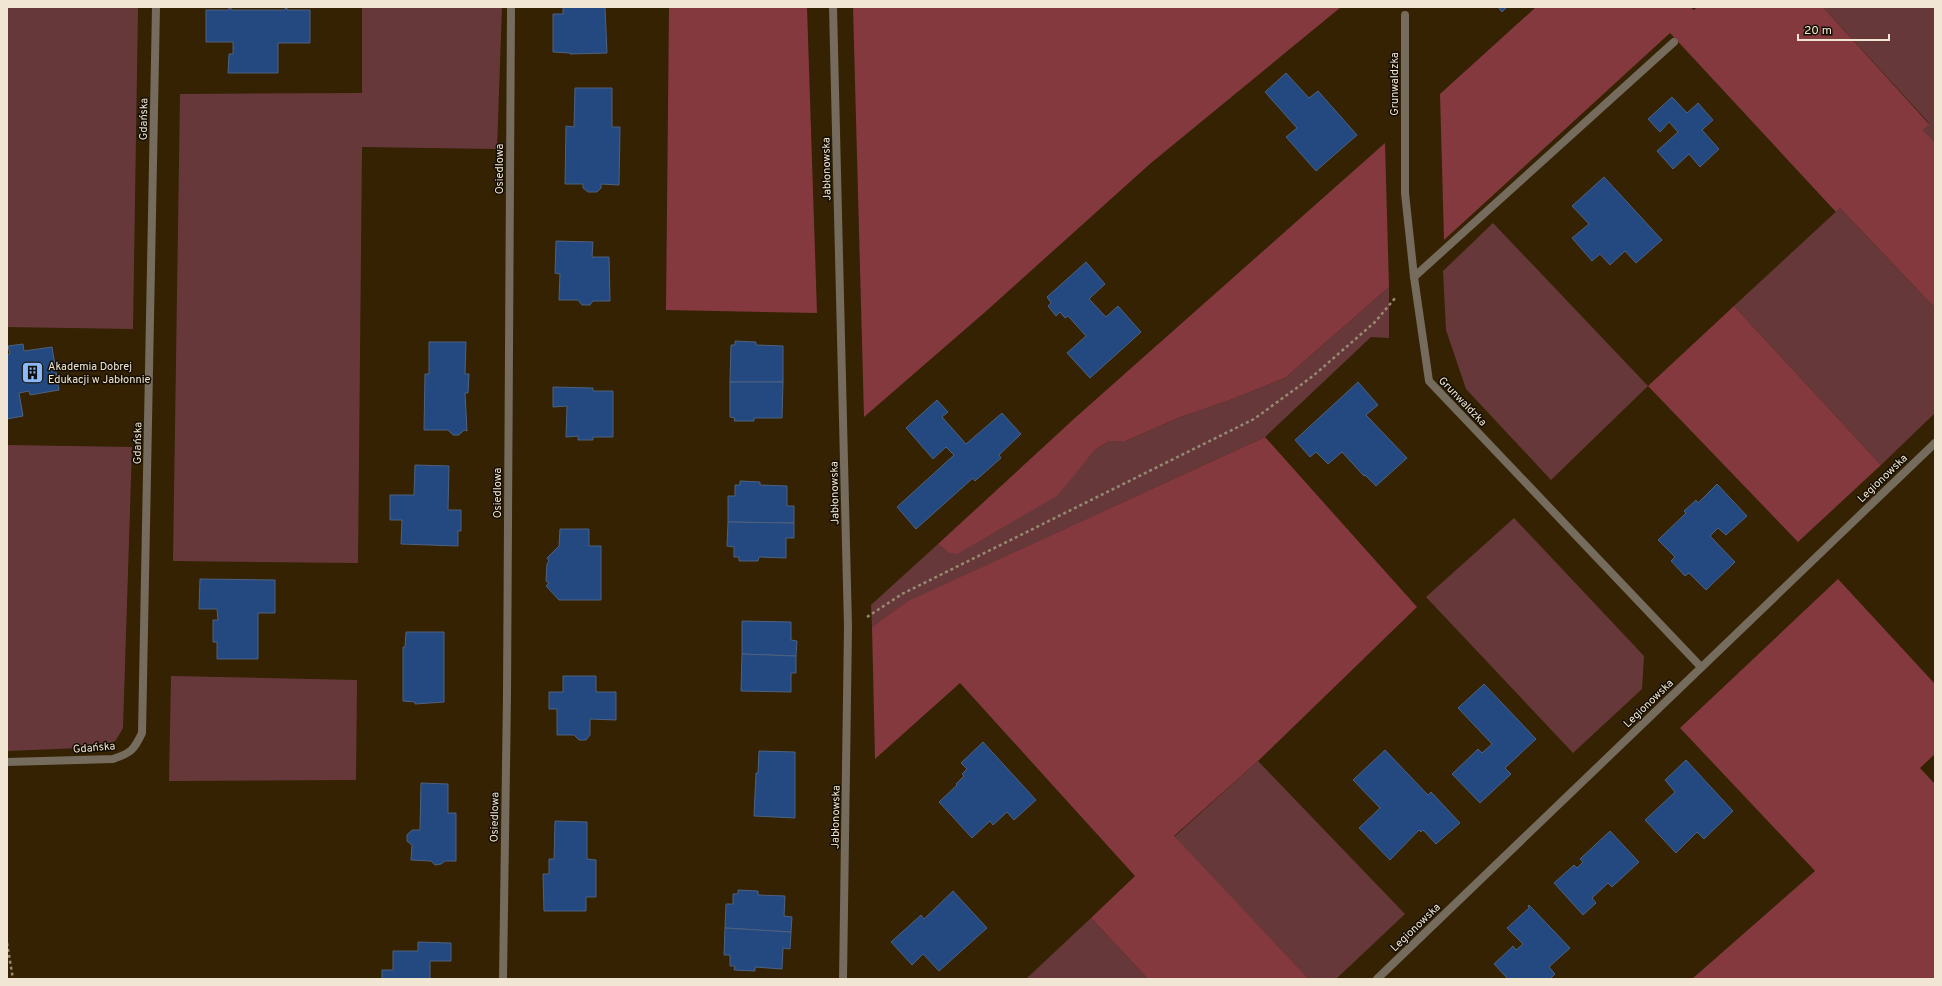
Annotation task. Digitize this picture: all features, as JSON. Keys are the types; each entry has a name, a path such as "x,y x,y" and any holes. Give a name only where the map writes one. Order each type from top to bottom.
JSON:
{"street":[{"name":"Gdańska","path":"7,762 113,759 126,754 135,747 142,733 156,7"},
{"name":"Osiedlowa","path":"503,979 507,687 511,7"},
{"name":"Jabłonowska","path":"833,7 848,627 843,979"},
{"name":"Grunwaldzka","path":"1405,15 1405,193 1414,277 1429,381 1701,667"},
{"path":"1414,277 1674,42"},
{"name":"Legionowska","path":"1377,979 1935,443"}],"path":[{"path":"848,627 873,614 902,594 1254,418 1313,376 1370,326 1414,277"},
{"path":"7,943 13,979"}],"shaded area":[{"path":"7,7 138,7 133,329 7,327"},
{"path":"362,7 502,7 497,149 362,147 358,563 173,561 180,94 362,93"},
{"path":"669,7 807,7 817,313 666,310"},
{"path":"853,7 1341,7 1151,163 984,313 864,417"},
{"path":"1536,7 1690,7 1694,10 1697,7 1823,7 1929,124 1923,130 1935,142 1935,308 1840,208 1836,212 1670,33 1444,240 1440,94"},
{"path":"1823,7 1935,7 1935,142 1923,130 1929,123"},
{"path":"1385,143 1389,287 1285,378 1230,400 1178,418 1126,441 1109,441 1095,450 1057,496 957,554 949,553 938,544 1076,417"},
{"path":"1840,208 1935,308 1935,413 1881,465 1734,306"},
{"path":"1493,223 1648,386 1551,480 1466,389 1446,330 1443,271"},
{"path":"1389,287 1389,338 1371,337 1265,437 909,601 872,627 871,605 938,544 949,553 1078,470 1095,450 1109,441 1126,441 1178,418 1230,400 1285,378"},
{"path":"1734,306 1881,465 1798,542 1648,386"},
{"path":"1265,437 1417,607 1258,761 1174,836 1309,979 1148,979 1091,918 1135,876 960,683 875,759 872,627 908,601"},
{"path":"7,445 132,447 123,728 116,740 107,747 7,751"},
{"path":"1514,518 1644,656 1642,689 1573,753 1426,597"},
{"path":"1838,579 1935,684 1935,754 1920,768 1935,784 1935,979 1692,979 1815,871 1680,728"},
{"path":"171,676 357,680 356,780 169,781"},
{"path":"1258,761 1405,914 1336,979 1309,979 1174,837"},
{"path":"1091,918 1148,979 1026,979"}],"building":[{"path":"229,7 231,7 231,10 284,10 287,7 287,10 310,10 310,43 278,43 278,73 228,73 229,54 233,54 233,42 206,42 206,10 229,10"},
{"path":"563,7 605,7 607,53 570,54 553,52 553,14 563,14"},
{"path":"1498,7 1507,7 1502,12"},
{"path":"1286,73 1309,98 1318,91 1357,135 1316,171 1286,137 1297,128 1265,92"},
{"path":"575,88 612,88 612,127 620,127 619,185 601,184 601,188 597,192 588,192 583,188 583,184 565,184 566,126 574,127"},
{"path":"1672,97 1687,113 1698,103 1713,120 1702,130 1719,149 1700,167 1689,154 1673,169 1657,151 1678,132 1669,122 1660,132 1648,119"},
{"path":"1604,177 1662,240 1636,263 1625,251 1610,265 1600,254 1592,261 1572,238 1589,224 1572,206"},
{"path":"556,241 593,242 592,257 609,257 610,301 593,301 590,305 582,305 578,300 559,300 560,274 555,273"},
{"path":"1086,262 1105,284 1089,299 1106,317 1118,306 1141,332 1090,378 1067,353 1086,336 1068,316 1065,318 1060,312 1056,316 1048,306 1051,303 1047,297"},
{"path":"735,341 756,342 756,345 783,346 783,382 730,382 731,345 735,345"},
{"path":"429,342 466,342 465,374 469,374 468,393 465,393 467,431 464,430 459,435 453,435 448,430 424,430 425,374 429,374"},
{"name":"Akademia Dobrej Edukacji w Jabłonnie","path":"23,344 24,351 52,347 59,390 30,395 29,391 19,393 23,416 7,419 7,355 10,354 8,346"},
{"path":"730,382 783,382 782,418 754,418 754,421 734,421 735,418 730,417"},
{"path":"1358,382 1378,405 1366,415 1407,458 1376,486 1365,475 1364,476 1342,452 1328,464 1316,452 1310,457 1295,440"},
{"path":"553,387 593,388 593,391 613,391 613,437 593,437 593,440 578,440 578,436 566,437 567,406 553,407"},
{"path":"937,400 948,412 942,417 966,444 1002,413 1021,434 999,455 1001,458 975,481 973,478 916,529 897,507 954,455 946,447 933,459 906,428"},
{"path":"415,465 449,466 448,510 461,510 461,531 458,531 458,546 401,544 402,520 390,520 390,495 414,495"},
{"path":"740,481 760,482 760,485 787,486 787,506 794,506 794,523 728,522 728,496 735,496 735,485 740,485"},
{"path":"1717,484 1747,516 1726,535 1718,528 1710,536 1735,562 1706,590 1689,573 1685,576 1671,561 1675,557 1658,540 1686,513 1684,511 1696,500 1698,503"},
{"path":"728,522 794,523 794,538 786,538 786,558 759,557 758,561 739,561 739,557 734,557 734,547 727,546"},
{"path":"560,529 589,529 589,546 601,546 601,600 559,600 546,586 549,583 546,581 547,564 549,561 547,558 559,546"},
{"path":"200,579 275,580 275,613 258,613 258,659 217,659 217,642 213,642 213,620 218,620 217,609 199,609"},
{"path":"742,621 791,622 791,640 797,641 796,656 742,654"},
{"path":"406,632 444,632 444,702 415,704 415,702 403,701 403,647 405,647"},
{"path":"742,654 796,656 796,673 791,673 791,692 741,691"},
{"path":"563,676 596,676 596,692 616,692 616,720 590,719 590,735 586,740 579,740 574,735 557,735 557,709 549,709 549,692 563,692"},
{"path":"1484,684 1536,739 1505,768 1511,774 1480,803 1452,774 1478,749 1482,753 1492,744 1458,708"},
{"path":"983,742 1036,800 1014,820 1007,812 993,825 990,821 972,838 939,802 964,776 962,774 967,769 961,763"},
{"path":"1385,750 1428,795 1431,792 1460,823 1436,844 1423,830 1421,832 1419,830 1390,860 1359,828 1380,808 1353,780"},
{"path":"759,751 795,752 795,818 754,816 756,773 758,773"},
{"path":"1686,760 1733,811 1704,839 1697,832 1676,853 1645,820 1675,792 1665,780"},
{"path":"421,783 448,784 448,813 456,813 456,861 445,861 441,864 435,865 431,861 411,860 412,845 407,841 407,835 412,830 420,830"},
{"path":"555,821 587,822 587,859 596,860 596,897 586,897 586,911 544,911 543,874 549,874 549,859 554,859"},
{"path":"1610,831 1639,862 1612,887 1608,883 1592,898 1596,903 1583,915 1554,883 1574,865 1577,868 1583,862 1580,859"},
{"path":"738,890 758,891 758,895 785,896 784,916 792,917 791,932 725,928 726,904 733,904 733,894 738,894"},
{"path":"953,891 987,928 939,971 923,954 912,965 891,942 921,915 924,919"},
{"path":"1529,905 1570,948 1549,967 1555,974 1550,979 1508,979 1494,964 1513,946 1516,950 1523,944 1507,928 1529,908"},
{"path":"725,928 791,932 790,949 783,948 782,969 755,967 755,971 734,970 735,966 730,966 730,955 724,955"},
{"path":"418,942 451,943 451,961 430,961 430,979 382,979 382,970 393,970 393,951 418,951"}],"place":[{"name":"Akademia Dobrej Edukacji w Jabłonnie","path":"32,372"}]}
